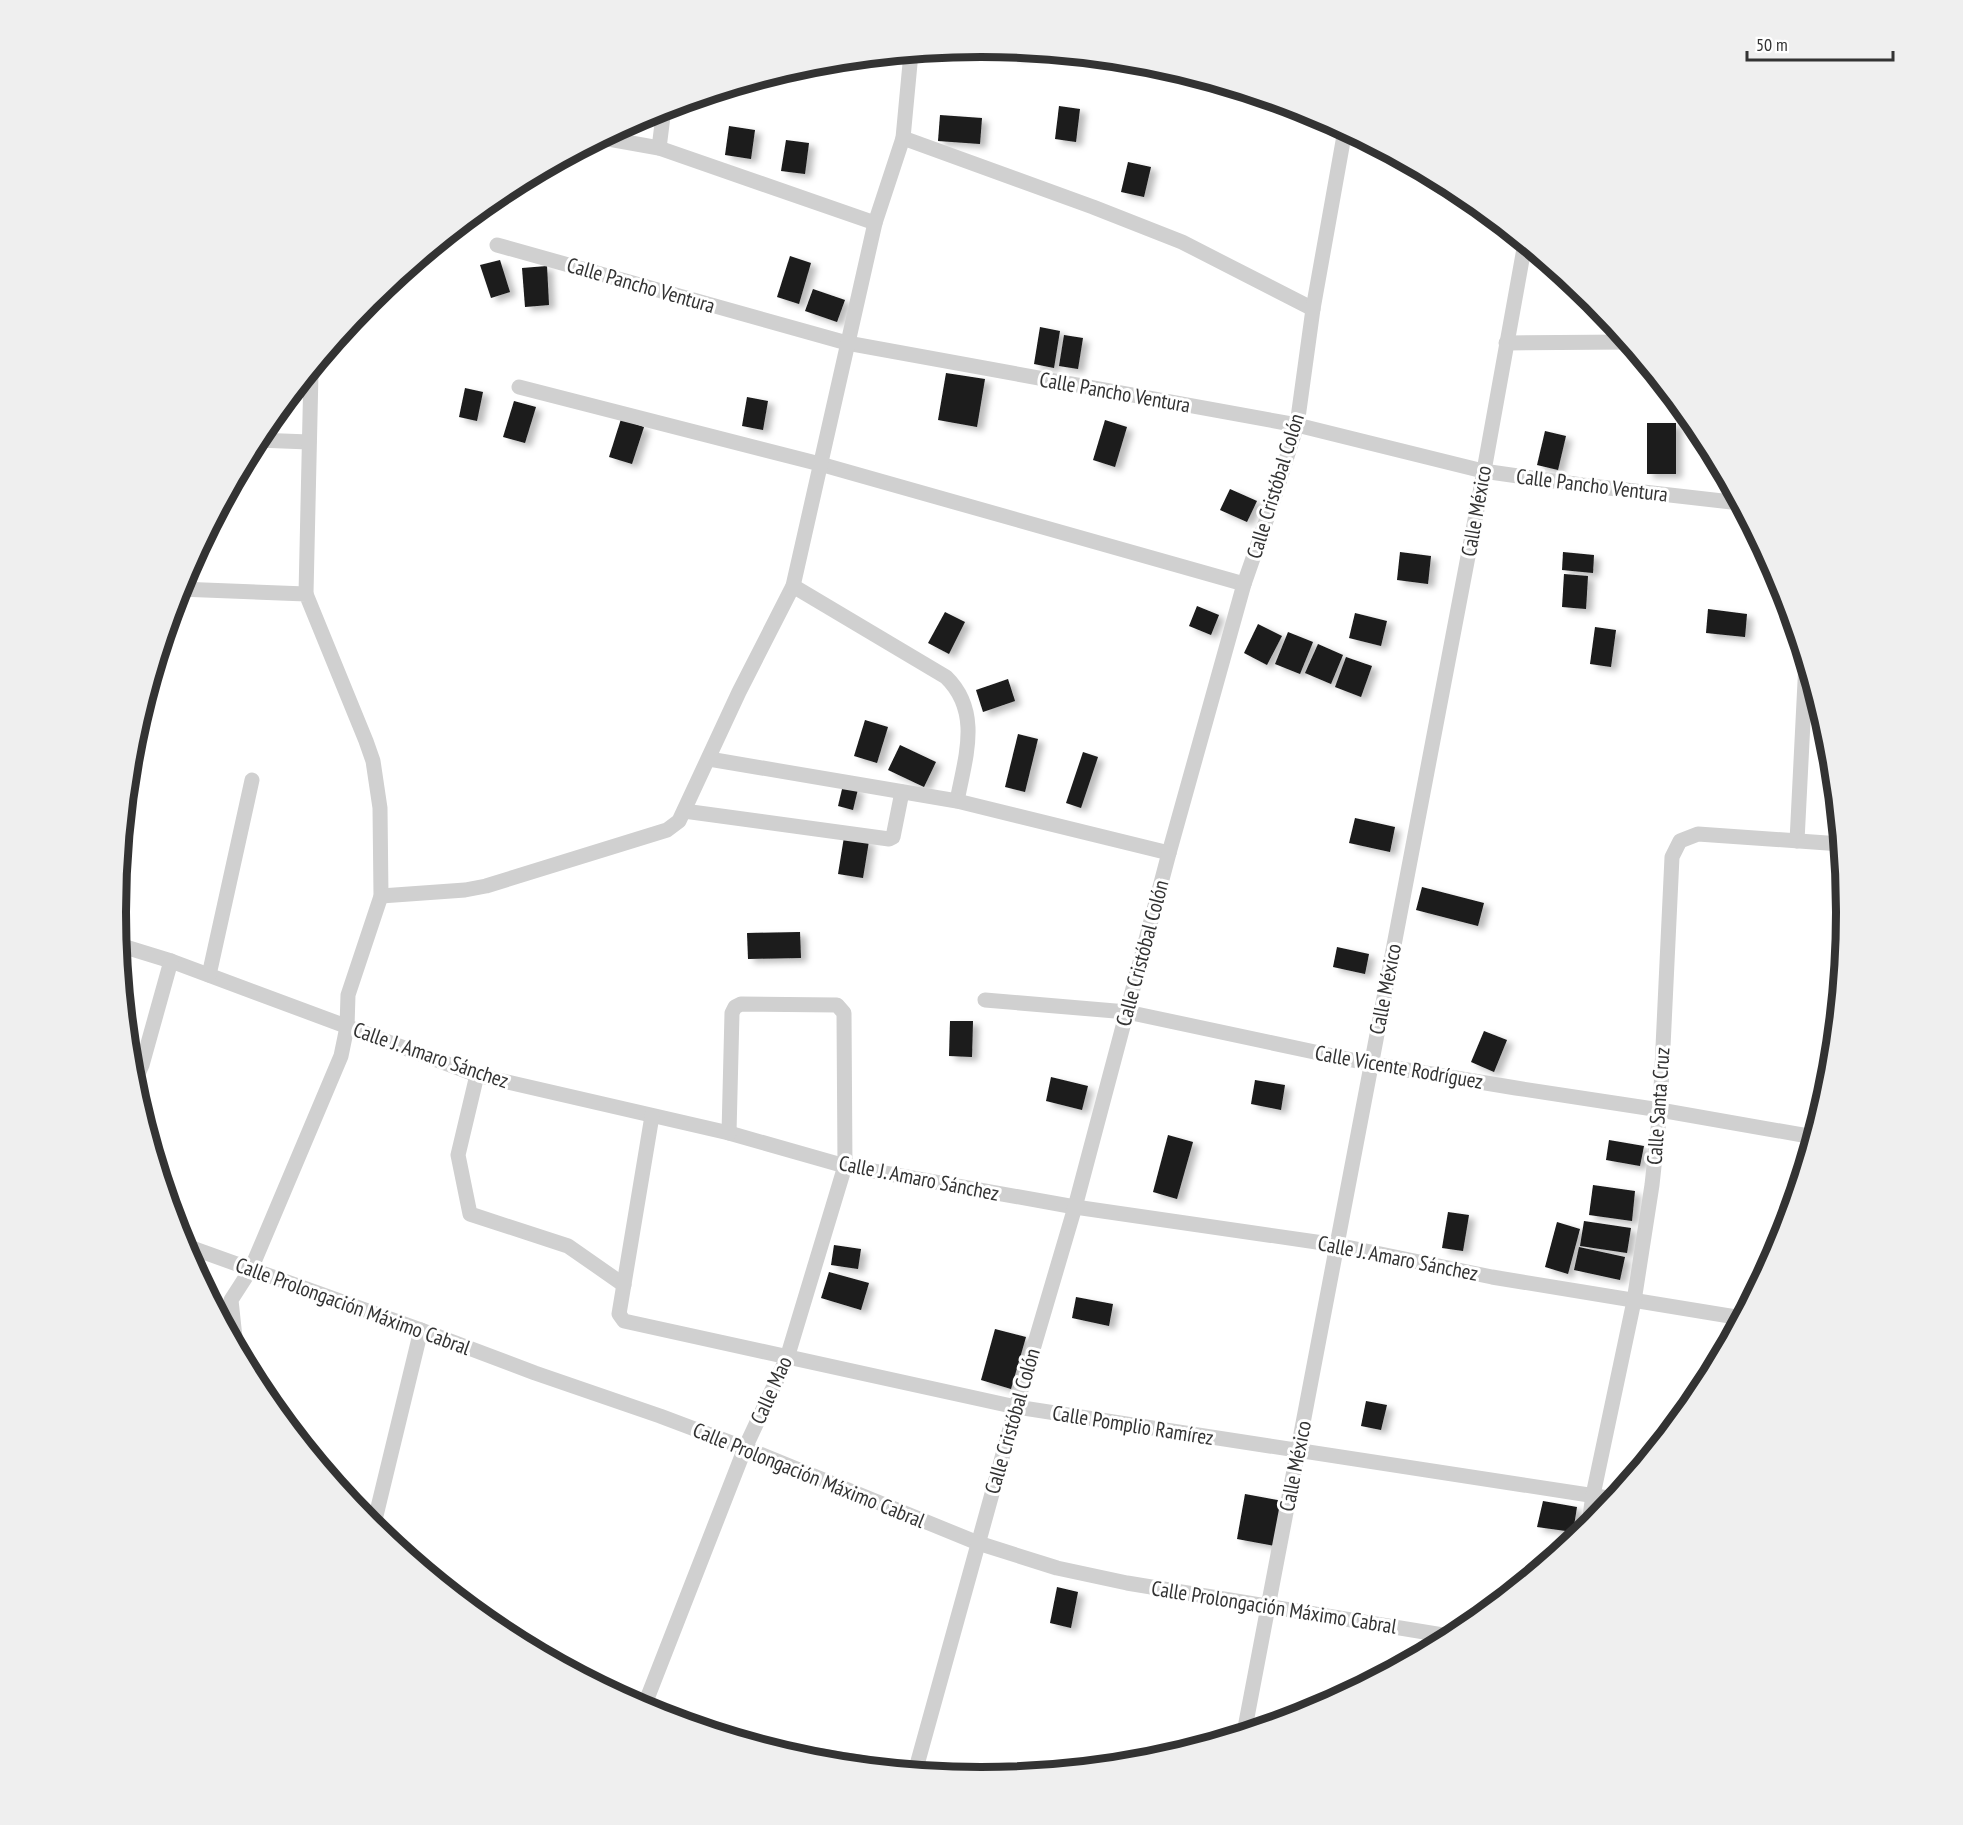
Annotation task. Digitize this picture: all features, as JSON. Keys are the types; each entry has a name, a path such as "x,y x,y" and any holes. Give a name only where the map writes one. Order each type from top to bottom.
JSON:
{"street":[{"path":"381,896 465,890 486,886 667,830 679,821 710,759 739,692 793,586 875,223 903,138 910,60"},
{"path":"659,148 663,119"},
{"path":"903,138 1094,207 1182,242 1313,309"},
{"name":"Calle Cristóbal Colón","path":"917,1765 1016,1407 1075,1207 1169,853 1244,584 1297,425 1313,309 1344,138"},
{"path":"614,140 659,148 875,223"},
{"name":"Calle Pancho Ventura","path":"497,245 847,343 1297,425 1483,471 1731,502"},
{"name":"Calle México","path":"1246,1726 1523,251"},
{"path":"1506,343 1619,342"},
{"path":"234,1327 231,1300 251,1269 341,1056 347,1027 348,995 381,896 380,808 373,761 306,594 311,382"},
{"path":"519,387 820,464 1244,584"},
{"path":"268,440 309,442"},
{"path":"793,586 946,676 952,683 965,707 969,734 957,801"},
{"path":"189,590 306,594"},
{"path":"1797,841 1805,681"},
{"path":"710,759 957,801 1169,853"},
{"path":"209,975 252,780"},
{"path":"684,811 889,839 892,837 902,792"},
{"name":"Calle Santa Cruz","path":"1591,1512 1634,1301 1652,1185 1660,1110 1672,857 1680,841 1698,834 1834,844"},
{"name":"Calle J. Amaro Sánchez","path":"127,948 171,961 477,1076 729,1133 845,1166 1075,1207 1337,1245 1492,1277 1735,1317"},
{"path":"140,1069 171,961"},
{"name":"Calle Vicente Rodríguez","path":"985,1000 1127,1011 1371,1064 1807,1136"},
{"name":"Calle Mao","path":"646,1700 745,1448 787,1358 845,1166 844,1012 837,1005 741,1004 735,1007 732,1013 729,1133"},
{"path":"477,1076 458,1155 470,1214 568,1246 624,1285 652,1116"},
{"name":"Calle Prolongación Máximo Cabral","path":"195,1249 660,1416 745,1448 978,1543 1057,1568 1127,1583 1440,1634"},
{"name":"Calle Pomplio Ramírez","path":"624,1285 619,1314 624,1321 787,1358 1016,1407 1605,1497"},
{"path":"376,1516 421,1330"}],"building":[{"path":"1059,106 1080,109 1076,142 1055,139"},
{"path":"940,115 982,118 980,144 938,141"},
{"path":"729,126 755,130 751,159 725,155"},
{"path":"786,140 809,143 805,174 781,171"},
{"path":"1128,162 1151,167 1144,197 1121,192"},
{"path":"790,256 811,263 799,304 777,297"},
{"path":"500,260 510,292 491,298 480,265"},
{"path":"547,266 549,305 525,307 522,268"},
{"path":"813,289 845,300 837,322 805,311"},
{"path":"1040,327 1060,331 1054,368 1034,364"},
{"path":"1064,335 1083,338 1078,369 1059,366"},
{"path":"946,373 985,379 977,427 938,420"},
{"path":"465,388 483,392 477,421 459,417"},
{"path":"747,397 768,401 763,430 742,426"},
{"path":"514,401 536,407 525,443 503,437"},
{"path":"621,419 644,427 632,464 609,457"},
{"path":"1105,420 1127,427 1115,467 1093,460"},
{"path":"1647,423 1676,423 1676,474 1647,474"},
{"path":"1545,431 1566,436 1558,470 1537,465"},
{"path":"1230,489 1257,501 1247,522 1220,510"},
{"path":"1400,552 1431,556 1428,584 1397,580"},
{"path":"1563,552 1594,555 1593,573 1562,570"},
{"path":"1564,574 1588,576 1586,609 1562,607"},
{"path":"1197,606 1219,615 1211,635 1189,626"},
{"path":"1708,609 1747,614 1745,637 1706,633"},
{"path":"945,612 965,622 949,654 928,643"},
{"path":"1355,613 1387,621 1381,646 1349,638"},
{"path":"1258,624 1282,636 1267,665 1244,653"},
{"path":"1595,627 1616,630 1611,667 1590,664"},
{"path":"1288,632 1313,642 1300,674 1275,664"},
{"path":"1318,644 1343,655 1331,684 1305,673"},
{"path":"1346,657 1372,666 1361,697 1335,687"},
{"path":"1008,679 1015,701 983,712 976,690"},
{"path":"865,720 888,727 877,763 854,756"},
{"path":"1018,734 1038,739 1025,792 1005,787"},
{"path":"900,745 936,762 924,787 888,770"},
{"path":"1083,752 1098,757 1081,808 1066,803"},
{"path":"843,785 858,789 853,810 838,806"},
{"path":"1355,818 1395,827 1390,852 1349,843"},
{"path":"844,837 869,841 863,878 838,874"},
{"path":"1422,887 1484,903 1478,926 1416,910"},
{"path":"800,932 801,958 748,959 747,933"},
{"path":"1337,947 1369,954 1365,974 1333,967"},
{"path":"950,1021 973,1021 972,1057 949,1056"},
{"path":"1484,1031 1507,1040 1494,1072 1471,1062"},
{"path":"1051,1077 1088,1086 1082,1110 1046,1101"},
{"path":"1255,1080 1285,1085 1281,1110 1251,1104"},
{"path":"1168,1135 1193,1142 1177,1199 1153,1192"},
{"path":"1609,1140 1644,1146 1640,1166 1606,1160"},
{"path":"1593,1185 1635,1191 1632,1221 1589,1215"},
{"path":"1448,1212 1469,1215 1463,1251 1442,1248"},
{"path":"1584,1221 1631,1228 1627,1253 1580,1246"},
{"path":"1557,1222 1580,1229 1568,1274 1545,1267"},
{"path":"834,1245 861,1249 858,1269 831,1265"},
{"path":"1579,1247 1625,1257 1620,1280 1574,1270"},
{"path":"829,1272 869,1283 861,1310 821,1298"},
{"path":"1076,1297 1113,1304 1109,1326 1072,1318"},
{"path":"995,1329 1026,1337 1011,1389 981,1380"},
{"path":"1366,1401 1387,1405 1381,1430 1361,1426"},
{"path":"1245,1494 1283,1501 1275,1546 1237,1539"},
{"path":"1543,1501 1577,1507 1573,1529 1571,1532 1537,1527"},
{"path":"1057,1587 1078,1592 1071,1628 1050,1623"}]}
